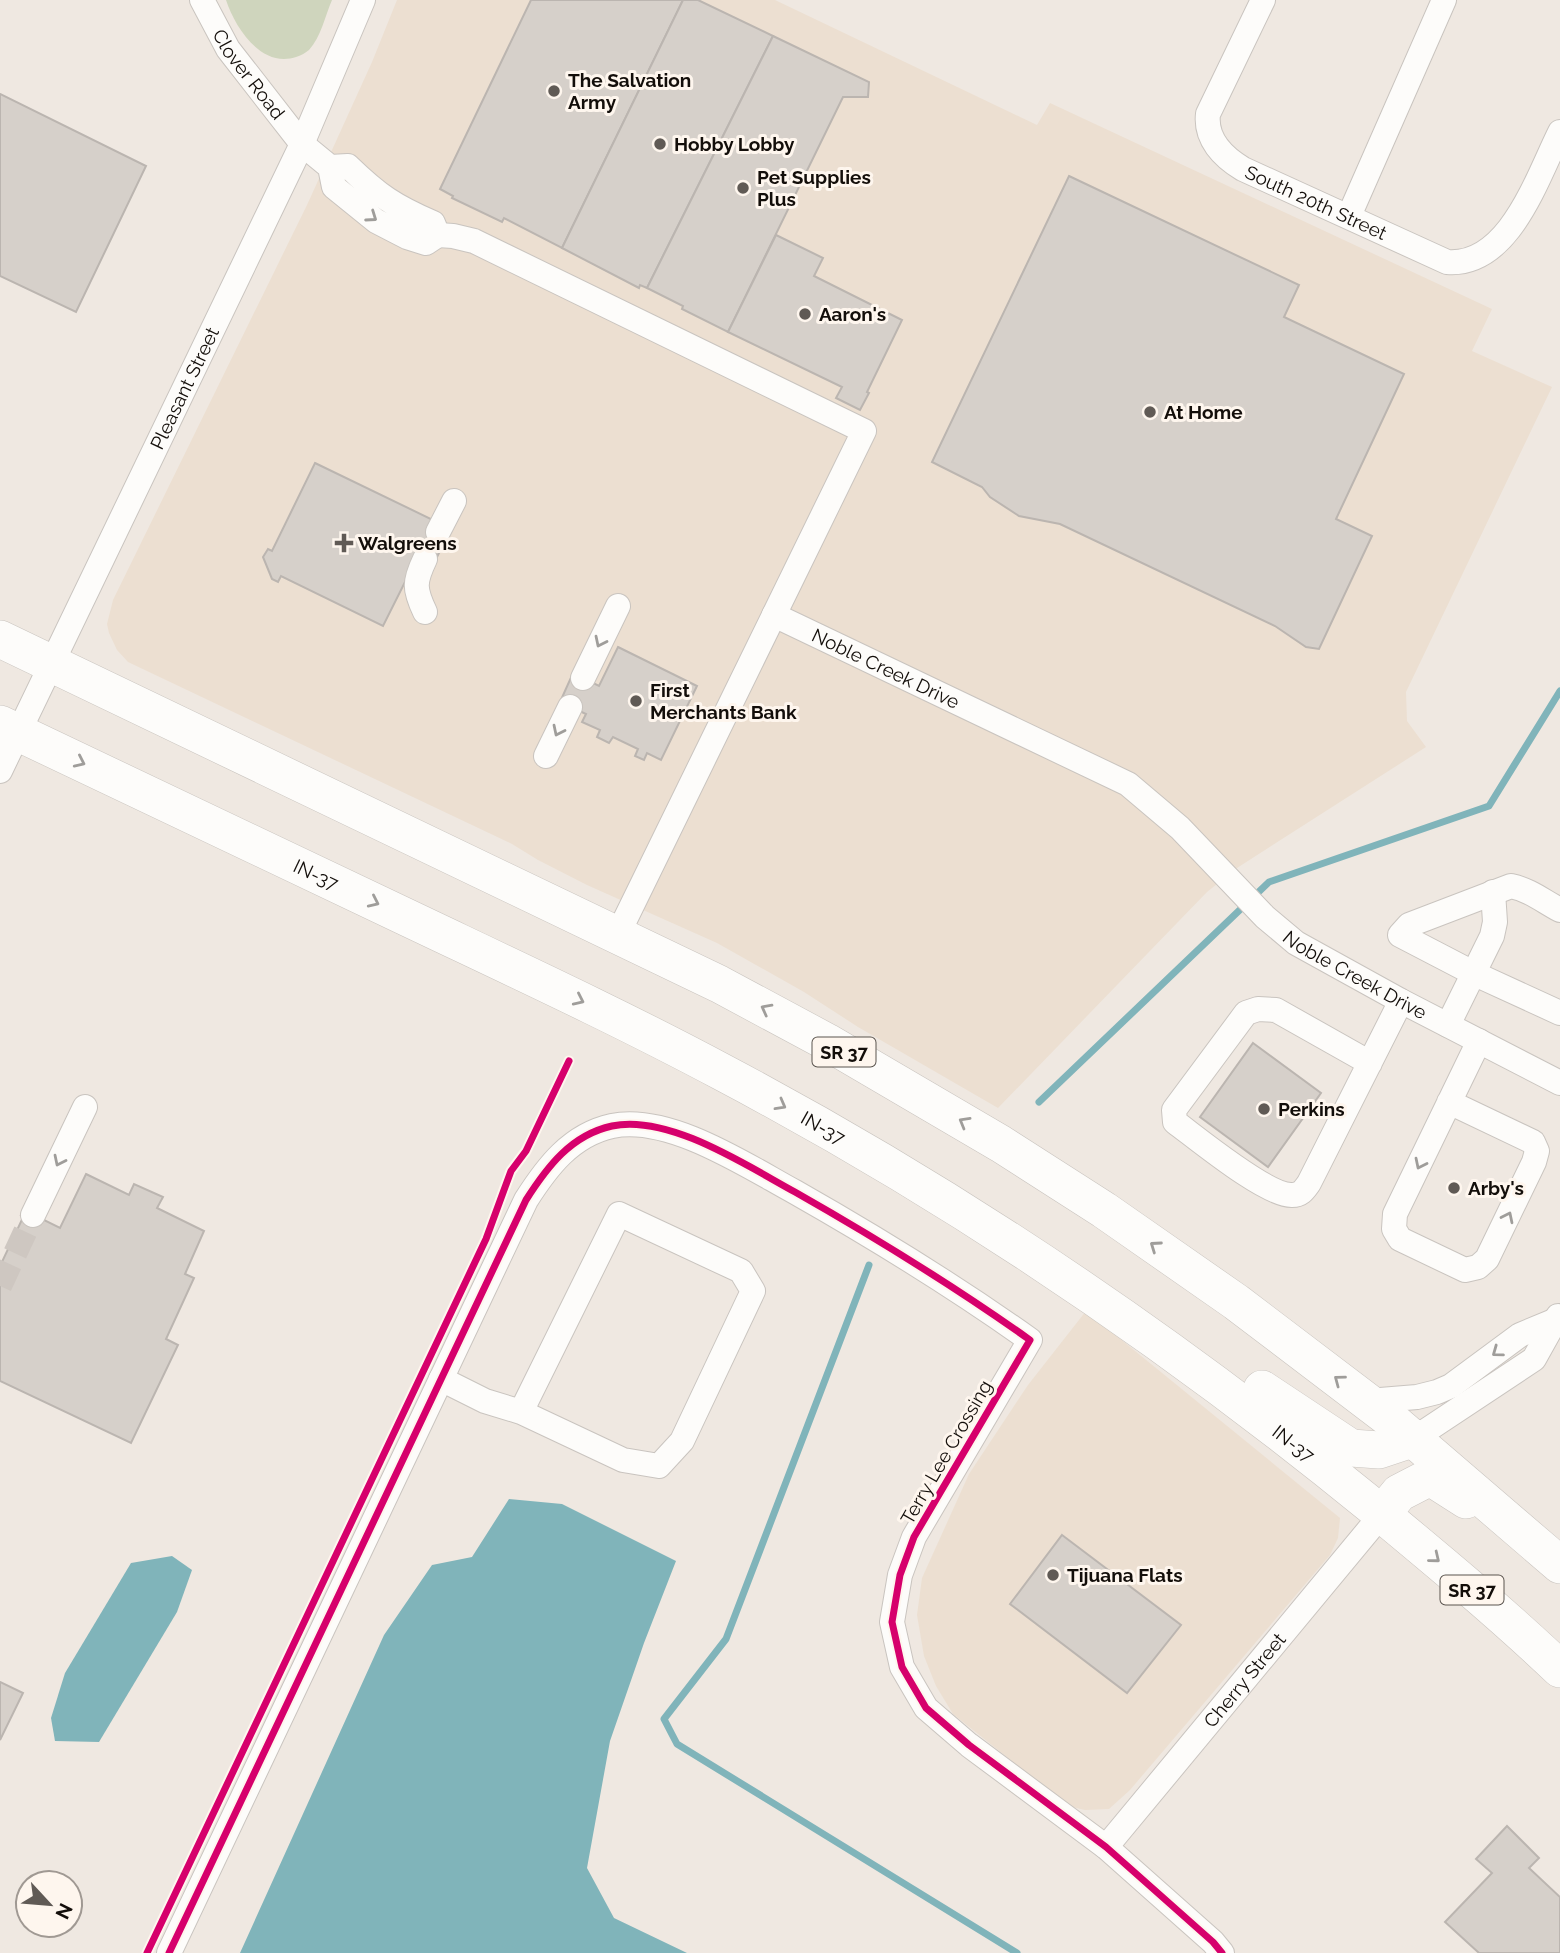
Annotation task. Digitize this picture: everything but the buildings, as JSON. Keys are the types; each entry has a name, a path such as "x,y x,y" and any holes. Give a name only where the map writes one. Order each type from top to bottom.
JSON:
{"highway":[{"name":"SR 37","path":"0,639 719,984 827,1042 1001,1144 1104,1210 1368,1401 1415,1438 1560,1567"},
{"name":"IN-37","path":"9,729 614,1016 866,1152 1046,1264 1180,1357 1273,1426 1450,1570 1560,1669"},
{"path":"1180,1357 1249,1381 1351,1447 1379,1450 1415,1438"},
{"path":"1382,1514 1399,1493 1430,1477 1560,1567"}],"street":[{"name":"Clover Road","path":"202,0 228,49 302,144"},
{"name":"Pleasant Street","path":"0,771 9,729 51,663 302,144 363,0"},
{"name":"South 20th Street","path":"1263,0 1208,114 1219,150 1243,169 1447,262 1457,263 1479,257 1508,232 1560,132"},
{"path":"1349,216 1444,0"},
{"path":"302,144 330,167 334,187 376,221 407,237 426,243 438,236 474,241 864,431 618,934"},
{"path":"438,532 454,501"},
{"path":"425,559 416,578 415,590 425,612"},
{"path":"583,678 618,606"},
{"name":"Noble Creek Drive","path":"774,615 1128,784 1180,828 1265,917 1296,943 1560,1083"},
{"path":"546,756 570,707"},
{"path":"1560,909 1527,889 1511,886 1409,925 1400,935 1475,974 1560,1013"},
{"path":"1448,1025 1475,974 1493,929 1493,892"},
{"path":"1370,1063 1276,1010 1258,1009 1246,1013 1174,1110 1175,1122 1256,1181 1290,1196 1302,1193 1309,1183 1370,1063 1401,1001"},
{"path":"1449,1102 1533,1142 1537,1151 1487,1259 1478,1267 1465,1270 1400,1239 1394,1229 1395,1214 1449,1102 1479,1041"},
{"path":"33,1215 85,1107"},
{"name":"Terry Lee Crossing","path":"441,1379 526,1200 545,1169 573,1143 612,1126 634,1124 662,1129 744,1164 911,1259 1030,1340 914,1537 900,1574 892,1622 902,1667 926,1708 969,1745 1106,1847 1222,1953"},
{"path":"169,1953 441,1379 485,1401 521,1412 623,1460 660,1466 681,1441 753,1291 741,1271 619,1214 521,1412"},
{"path":"1368,1401 1437,1392 1451,1386 1520,1335 1559,1318"},
{"path":"1415,1438 1534,1359 1559,1318"},
{"name":"Cherry Street","path":"1106,1847 1382,1514"}],"shaded area":[{"path":"397,0 775,0 1037,125 1050,103 1492,309 1472,351 1552,387 1406,692 1407,721 1426,747 1237,868 1207,892 998,1108 717,943 587,885 512,844 128,662 117,650 109,633 107,624 113,600 307,205"},
{"path":"1086,1311 1340,1518 1338,1538 1330,1555 1130,1790 1109,1809 1085,1810 1068,1806 953,1714 936,1686 924,1656 917,1615 922,1578 969,1474 1028,1385"}],"green space":[{"path":"226,0 332,0 320,33 309,50 297,57 284,59 264,53 255,47 240,29"}],"water":[{"path":"509,1499 562,1504 676,1561 610,1741 587,1868 614,1918 687,1953 240,1953 384,1635 432,1565 472,1557"},
{"path":"172,1556 192,1570 177,1612 99,1742 55,1741 51,1718 65,1673 131,1563"}],"waterway":[{"path":"1039,1102 1269,882 1489,806 1560,691"},
{"path":"869,1265 726,1639 664,1719 677,1744 1017,1953"}],"tunnel":[{"path":"0,1286 33,1215"}],"cycle path":[{"path":"147,1953 486,1239 511,1171 526,1151 569,1061"},
{"path":"169,1953 526,1200 552,1164 572,1145 597,1130 634,1124 682,1135 754,1169 914,1263 1030,1340 914,1537 900,1575 892,1622 902,1667 926,1708 969,1745 1106,1847 1222,1953"}],"place":[{"name":"The Salvation Army","path":"554,91"},
{"name":"Hobby Lobby","path":"660,144"},
{"name":"Pet Supplies Plus","path":"743,188"},
{"name":"Aaron's","path":"805,314"},
{"name":"At Home","path":"1150,412"},
{"name":"Walgreens","path":"344,543"},
{"name":"First Merchants Bank","path":"636,701"},
{"name":"Perkins","path":"1264,1109"},
{"name":"Arby's","path":"1454,1188"},
{"name":"Tijuana Flats","path":"1053,1575"}]}
